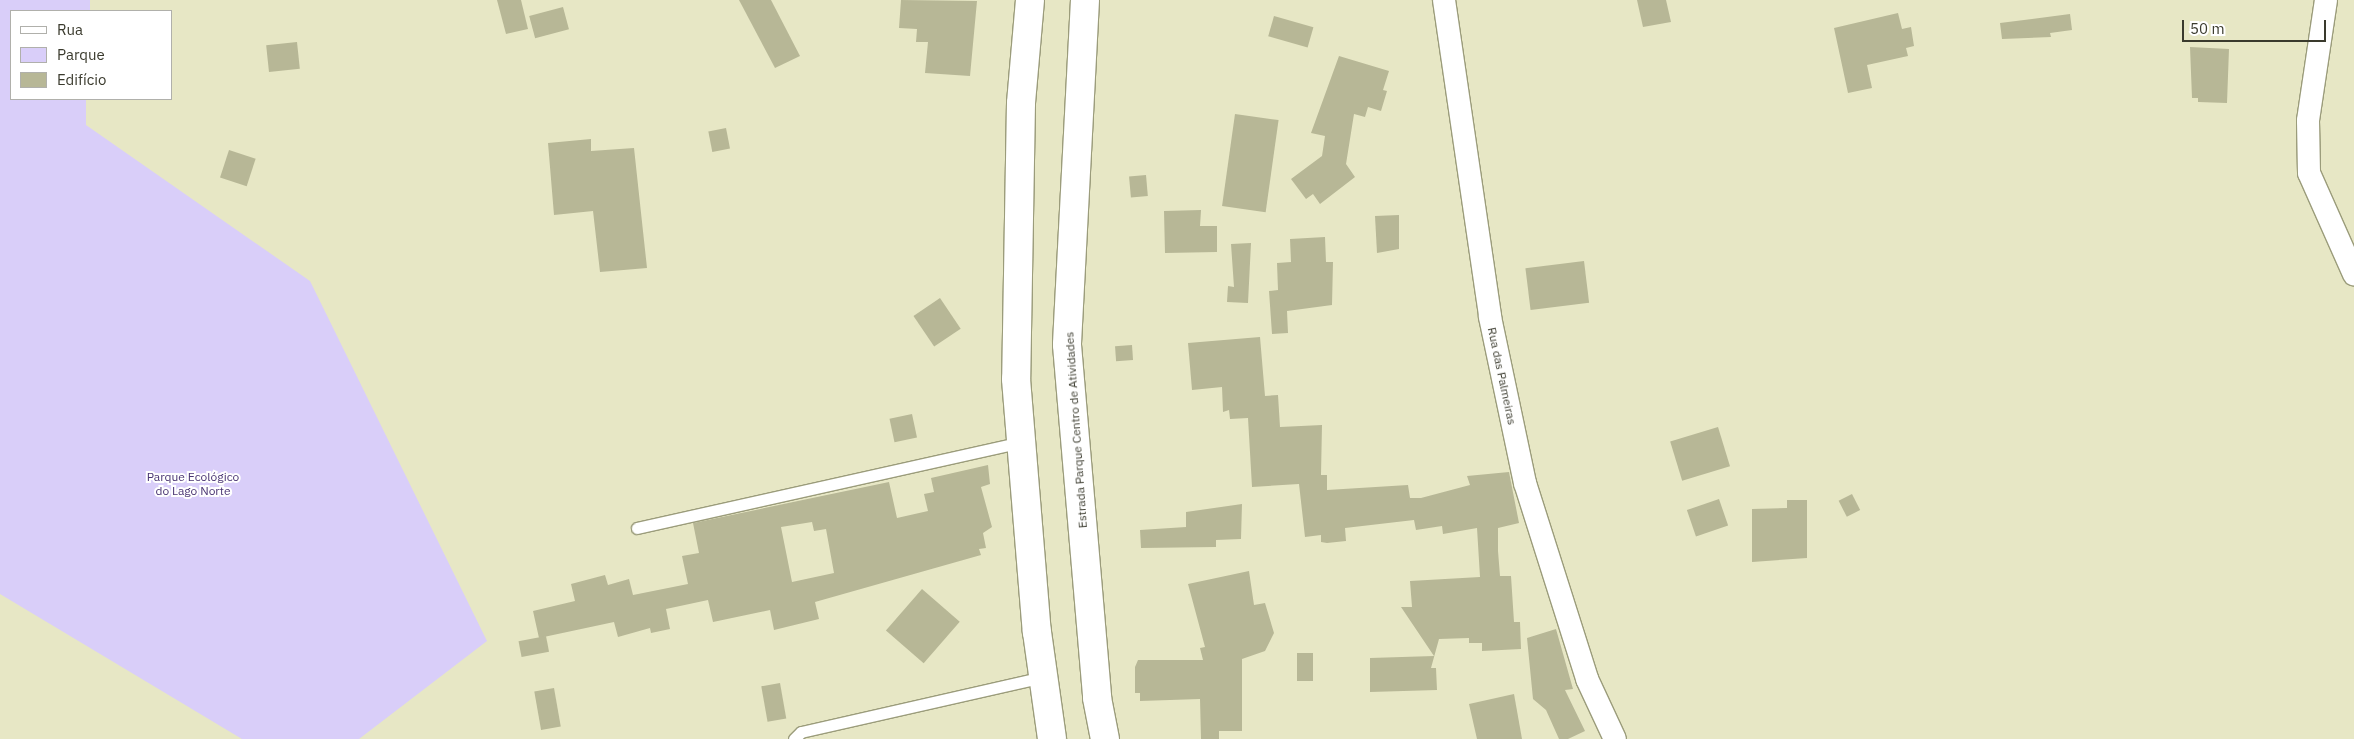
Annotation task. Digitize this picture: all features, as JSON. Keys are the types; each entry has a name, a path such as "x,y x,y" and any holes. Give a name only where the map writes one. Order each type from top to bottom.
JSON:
{"main road":[{"path":"1030,0 1021,103 1016,379 1044,676 1052,739"},
{"name":"Estrada Parque Centro de Atividades","path":"1085,0 1068,345 1097,698 1105,739"}],"street":[{"name":"Rua das Palmeiras","path":"1444,0 1490,316 1525,484 1586,679 1615,739"},
{"path":"2326,0 2308,121 2309,173 2354,274"}],"lane":[{"path":"637,528 1021,442"},
{"path":"794,739 811,730 1044,676"}],"green space":[{"name":"Parque Ecológico do Lago Norte","path":"0,0 90,0 90,10 10,10 10,100 86,100 86,125 310,281 487,641 359,739 242,739 0,594"}],"building":[{"path":"497,0 521,0 528,29 506,34"},
{"path":"739,0 771,0 800,56 775,68"},
{"path":"901,0 977,1 970,76 925,73 928,42 916,42 917,29 899,28"},
{"path":"1637,0 1666,0 1671,22 1643,27"},
{"path":"563,7 569,29 535,38 529,16"},
{"path":"1898,13 1902,29 1911,27 1914,46 1906,48 1908,56 1867,65 1872,88 1848,93 1834,28"},
{"path":"2070,14 2072,30 2050,33 2051,37 2002,39 2000,23"},
{"path":"1274,16 1313,27 1308,47 1268,36"},
{"path":"297,42 300,69 269,72 266,45"},
{"path":"2190,47 2229,49 2227,103 2198,102 2198,98 2192,98"},
{"path":"1339,56 1389,71 1383,90 1387,91 1381,111 1368,107 1365,117 1354,114 1346,164 1355,177 1320,204 1313,194 1306,199 1291,179 1322,156 1325,136 1311,133"},
{"path":"1235,114 1279,120 1266,212 1222,206"},
{"path":"726,128 730,149 712,152 708,131"},
{"path":"591,139 591,151 634,148 647,268 600,272 593,211 554,215 548,143"},
{"path":"229,150 256,159 247,186 220,178"},
{"path":"1146,175 1148,196 1131,197 1129,176"},
{"path":"1201,210 1200,226 1217,226 1217,252 1165,253 1164,211"},
{"path":"1399,215 1399,249 1377,253 1375,216"},
{"path":"1325,237 1326,262 1333,262 1332,305 1287,311 1288,333 1272,334 1269,291 1278,290 1277,263 1291,262 1290,239"},
{"path":"1251,243 1248,303 1227,302 1228,286 1234,287 1231,244"},
{"path":"1584,261 1589,303 1531,310 1525,268"},
{"path":"940,298 961,329 934,347 913,316"},
{"path":"1260,337 1265,396 1278,395 1280,427 1322,425 1321,475 1327,475 1327,490 1408,485 1410,498 1421,498 1470,485 1467,476 1509,472 1519,523 1498,528 1498,551 1500,576 1511,576 1514,622 1520,622 1521,649 1482,651 1482,643 1469,643 1469,638 1439,639 1431,668 1436,668 1437,690 1370,692 1370,658 1434,656 1401,607 1412,607 1410,581 1480,577 1477,528 1443,534 1442,526 1416,530 1414,520 1345,528 1346,541 1327,543 1321,542 1321,535 1305,537 1299,484 1252,487 1248,418 1230,419 1229,410 1223,412 1222,387 1192,390 1188,343"},
{"path":"1132,345 1133,360 1116,361 1115,346"},
{"path":"912,414 917,437 894,442 890,419"},
{"path":"1718,427 1730,466 1682,481 1670,442"},
{"path":"988,465 990,484 981,487 992,527 983,533 986,548 979,549 981,555 815,602 819,619 774,630 770,610 713,622 708,600 666,609 670,629 651,633 650,628 618,637 614,622 539,638 533,611 575,601 571,584 605,575 608,585 629,579 633,595 688,584 682,556 699,553 693,523 889,482 897,518 928,511 924,494 934,492 931,478","holes":["812,522 814,531 826,529 834,573 792,582 781,527"]},
{"path":"1852,494 1860,510 1847,517 1839,501"},
{"path":"1719,499 1728,525 1696,537 1687,510"},
{"path":"1787,500 1807,500 1807,558 1752,562 1752,509 1787,508"},
{"path":"1242,504 1241,539 1216,540 1216,547 1141,548 1140,530 1186,527 1186,512"},
{"path":"1249,571 1254,605 1265,603 1274,633 1265,651 1242,659 1242,731 1219,731 1219,739 1201,739 1200,699 1140,701 1140,693 1135,693 1135,667 1138,660 1203,660 1200,648 1205,647 1188,584"},
{"path":"922,589 960,622 924,663 886,631"},
{"path":"1556,629 1573,689 1565,690 1585,731 1568,739 1559,739 1546,710 1533,699 1527,638"},
{"path":"546,636 549,652 522,657 519,641"},
{"path":"1297,653 1313,653 1313,681 1297,681"},
{"path":"780,683 786,718 768,722 761,686"},
{"path":"554,688 561,726 541,730 534,691"},
{"path":"1514,694 1522,739 1477,739 1469,704"}]}
